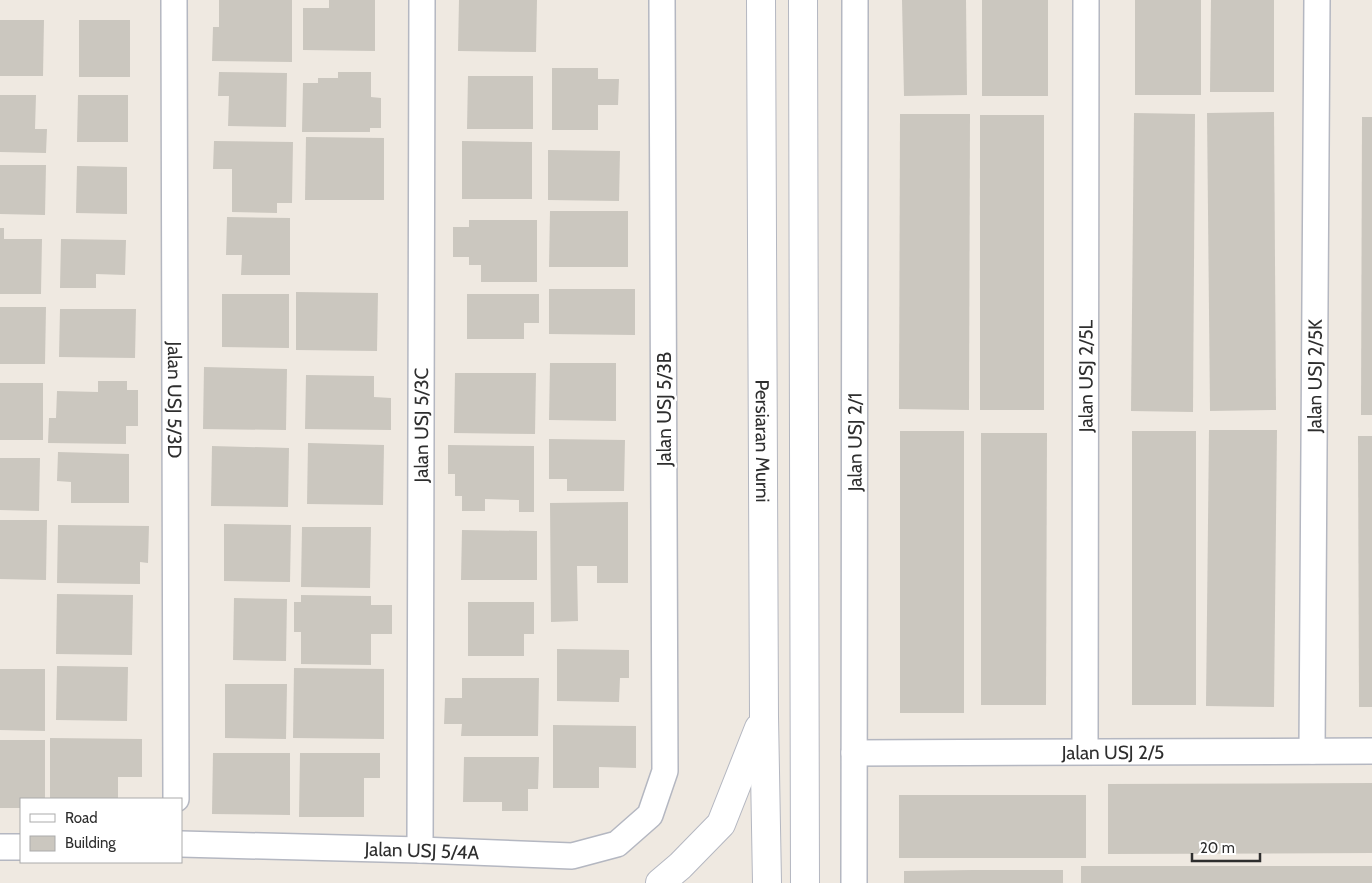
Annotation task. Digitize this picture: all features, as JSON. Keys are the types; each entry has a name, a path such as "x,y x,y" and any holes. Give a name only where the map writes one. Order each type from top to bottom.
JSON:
{"main road":[{"name":"Persiaran Murni","path":"761,0 764,716 767,883"},
{"path":"803,0 805,883"},
{"path":"660,883 680,866 721,824 764,716"}],"street":[{"name":"Jalan USJ 5/3D","path":"174,0 176,798"},
{"name":"Jalan USJ 5/3C","path":"420,850 422,0"},
{"name":"Jalan USJ 5/3B","path":"650,815 665,771 662,0"},
{"name":"Jalan USJ 2/1","path":"854,883 855,0"},
{"name":"Jalan USJ 2/5L","path":"1085,752 1086,0"},
{"name":"Jalan USJ 2/5K","path":"1312,751 1316,0"},
{"name":"Jalan USJ 2/5","path":"854,753 1372,751"},
{"name":"Jalan USJ 5/4A","path":"182,844 572,856 617,844 650,815"},
{"path":"0,848 20,847"}],"building":[{"path":"219,0 292,0 292,62 212,61 213,27 219,27"},
{"path":"329,0 375,0 375,51 303,50 303,8 329,8"},
{"path":"459,0 537,0 536,52 458,51"},
{"path":"902,0 966,0 967,95 904,96"},
{"path":"982,0 1048,0 1048,96 982,96"},
{"path":"1135,0 1201,0 1201,95 1135,95"},
{"path":"1211,0 1274,0 1274,92 1210,92"},
{"path":"0,20 44,20 43,76 0,76"},
{"path":"79,20 130,20 130,77 79,77"},
{"path":"552,68 598,68 598,79 619,79 618,105 598,105 598,130 552,130"},
{"path":"219,72 287,73 286,127 228,126 229,96 218,96"},
{"path":"338,72 371,72 371,97 381,98 381,128 370,128 370,132 302,132 303,83 318,83 318,78 338,78"},
{"path":"468,76 533,76 533,129 467,129"},
{"path":"0,95 36,95 35,129 47,129 46,153 0,152"},
{"path":"78,95 128,95 128,142 77,142"},
{"path":"1274,112 1276,410 1210,411 1207,113"},
{"path":"1134,113 1195,114 1193,412 1131,411"},
{"path":"900,114 970,114 969,410 899,409"},
{"path":"980,115 1044,115 1044,410 980,410"},
{"path":"1362,117 1372,117 1372,415 1361,415"},
{"path":"306,137 384,138 384,200 305,200"},
{"path":"214,141 293,142 292,203 277,203 277,213 232,212 232,169 213,169"},
{"path":"462,141 532,142 532,199 462,199"},
{"path":"548,150 620,151 619,201 548,200"},
{"path":"0,165 46,165 45,215 0,214"},
{"path":"77,166 127,167 127,214 76,213"},
{"path":"550,211 628,211 628,267 549,267"},
{"path":"227,217 290,218 290,275 241,275 242,255 226,255"},
{"path":"469,220 537,220 537,282 481,282 481,265 469,265 469,257 453,257 453,227 469,227"},
{"path":"0,228 4,228 4,239 42,239 41,294 0,294"},
{"path":"61,239 126,240 125,275 96,274 96,288 60,288"},
{"path":"549,289 635,289 635,335 549,334"},
{"path":"296,292 378,293 377,351 296,350"},
{"path":"222,294 289,294 289,348 222,347"},
{"path":"467,294 539,294 539,323 524,323 524,339 467,339"},
{"path":"0,307 46,307 45,364 0,364"},
{"path":"60,309 136,309 135,358 59,357"},
{"path":"550,363 616,363 616,421 549,420"},
{"path":"204,367 287,369 286,430 203,429"},
{"path":"455,373 536,373 535,434 454,433"},
{"path":"306,375 374,376 374,397 391,398 391,430 305,429"},
{"path":"98,381 127,381 127,390 138,390 138,426 126,426 126,444 48,443 49,418 56,418 57,391 98,392"},
{"path":"0,383 43,383 43,440 0,440"},
{"path":"1209,430 1277,430 1274,707 1206,706"},
{"path":"900,431 964,431 964,713 900,713"},
{"path":"1132,431 1196,431 1196,705 1132,705"},
{"path":"981,433 1047,433 1046,705 981,705"},
{"path":"1358,436 1372,436 1372,707 1359,707"},
{"path":"549,439 625,440 624,491 567,491 567,479 549,479"},
{"path":"308,443 384,445 383,505 307,504"},
{"path":"448,445 534,446 534,512 519,512 519,500 485,499 485,511 462,511 462,496 455,496 455,474 448,474"},
{"path":"212,446 289,448 288,507 211,506"},
{"path":"58,452 129,454 129,503 71,503 71,482 57,481"},
{"path":"0,458 40,458 39,511 0,510"},
{"path":"628,502 628,583 597,583 597,566 577,566 578,621 551,622 550,503"},
{"path":"0,520 47,520 46,580 0,579"},
{"path":"224,524 291,525 290,582 224,581"},
{"path":"58,525 149,526 148,563 140,562 140,584 57,583"},
{"path":"302,527 371,527 370,588 301,587"},
{"path":"462,530 537,531 537,580 461,580"},
{"path":"57,594 133,595 132,655 56,654"},
{"path":"301,595 371,596 371,605 392,605 392,634 371,634 371,665 301,664 301,632 294,632 294,602 301,602"},
{"path":"234,598 287,599 286,661 233,660"},
{"path":"468,602 534,602 534,634 524,634 524,656 468,656"},
{"path":"557,649 629,650 629,678 620,678 619,702 557,701"},
{"path":"57,666 128,667 127,721 56,720"},
{"path":"294,668 384,669 384,739 293,738"},
{"path":"0,669 45,669 45,731 0,730"},
{"path":"462,678 539,678 538,736 461,736 462,724 444,724 445,698 462,698"},
{"path":"225,684 287,684 286,739 225,738"},
{"path":"553,725 636,726 636,768 599,767 599,788 553,788"},
{"path":"50,738 142,739 142,777 118,777 118,798 50,798"},
{"path":"0,740 45,740 45,798 20,798 20,808 0,808"},
{"path":"213,753 290,753 290,815 212,814"},
{"path":"300,753 380,753 380,778 364,778 364,817 299,817"},
{"path":"464,757 539,757 538,789 528,789 528,811 502,811 502,802 463,802"},
{"path":"1372,783 1372,853 1108,854 1108,784"},
{"path":"899,795 1086,795 1086,858 899,858"},
{"path":"1081,866 1372,866 1372,883 1081,883"},
{"path":"1063,870 1063,883 904,883 904,871"}]}
